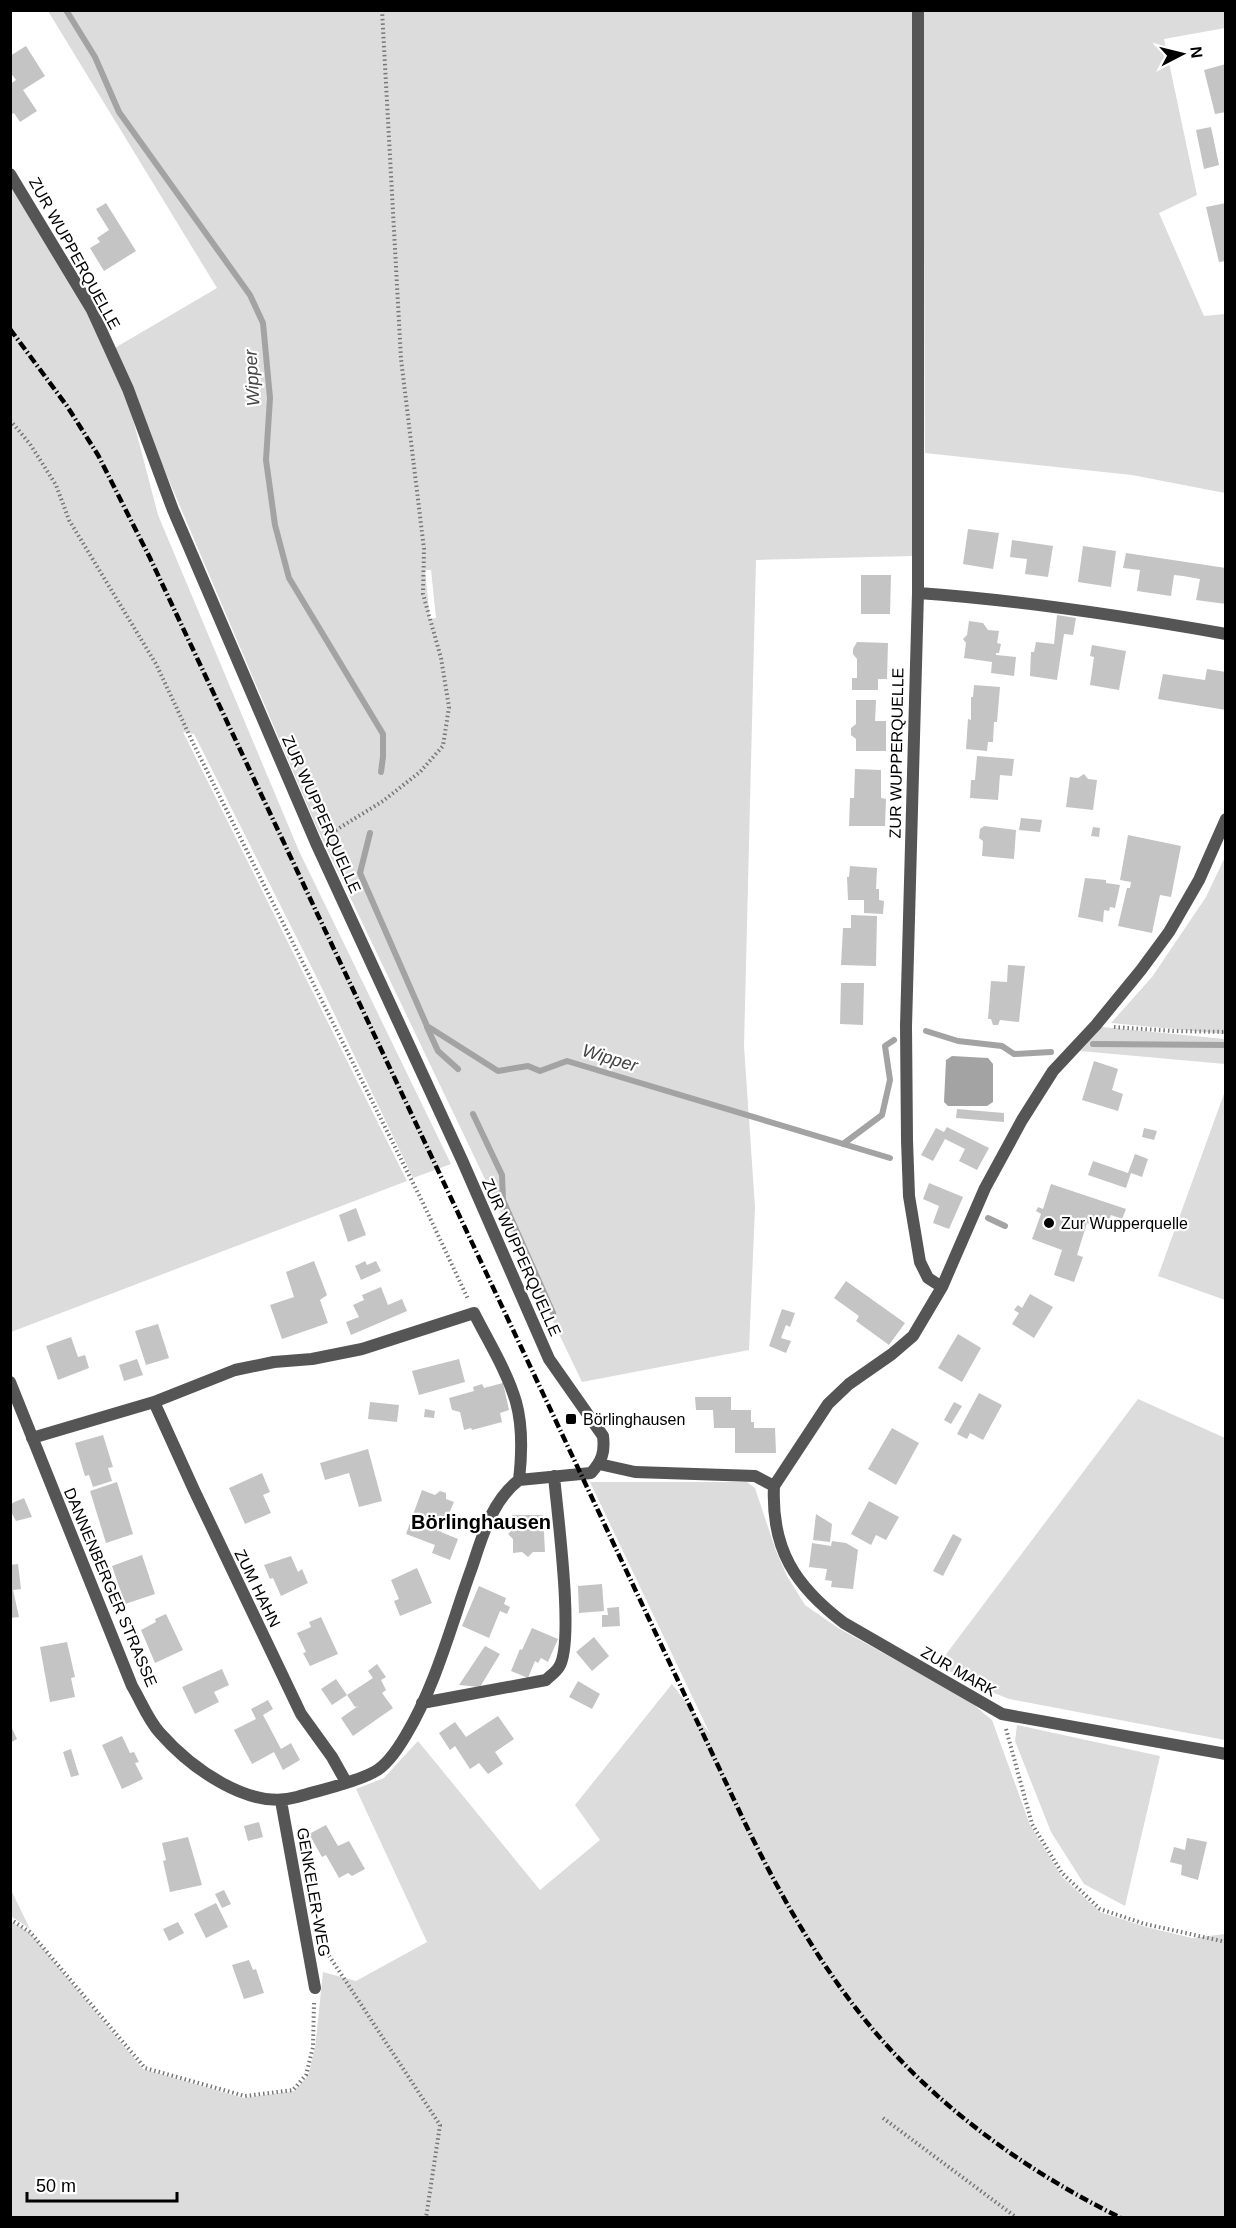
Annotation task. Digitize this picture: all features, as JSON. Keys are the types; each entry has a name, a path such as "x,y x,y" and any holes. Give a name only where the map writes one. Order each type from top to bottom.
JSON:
{"street":[{"name":"ZUR WUPPERQUELLE","path":"918,10 918,593 906,1026 907,1140 909,1196 920,1262 928,1278 942,1287"},
{"name":"ZUR WUPPERQUELLE","path":"10,174 92,310 128,389 173,510 316,843 462,1160 549,1359 603,1436 605,1450 599,1464"},
{"path":"918,593 964,596 1122,616 1226,634"},
{"path":"32,1438 154,1402 235,1370 362,1349 474,1313 515,1401 521,1427 522,1457 519,1480 591,1473 599,1464 634,1472 755,1476 774,1486 828,1404 849,1384 914,1336 942,1287 985,1188 1022,1120 1053,1071 1096,1025 1141,970 1168,932 1199,880 1226,819"},
{"name":"DANNENBERGER STRASSE","path":"10,1382 132,1686 159,1732 196,1766 222,1784 239,1791 281,1801 376,1772 398,1750 423,1702 441,1657 483,1532 508,1489 519,1480"},
{"name":"ZUM HAHN","path":"154,1402 228,1564 301,1714 332,1757 346,1782"},
{"path":"423,1702 546,1680 560,1666 566,1642 554,1476"},
{"name":"ZUR MARK","path":"774,1486 773,1509 782,1545 804,1588 844,1623 1002,1714 1226,1754"},
{"name":"GENKELER-WEG","path":"281,1801 315,1988"}],"path":[{"path":"316,843 383,801 420,772 443,746 449,707 441,658 423,594 424,549 400,359 382,10"},
{"path":"10,420 30,444 56,485 69,520 156,664 198,754 423,1201 474,1313"},
{"path":"1096,1025 1173,1031 1226,1032"},
{"path":"1002,1714 1032,1824 1062,1873 1100,1909 1145,1924 1226,1942"},
{"path":"10,1919 30,1932 145,2068 245,2096 293,2090 306,2075 313,2047 315,1988"},
{"path":"319,1940 440,2125 426,2217"},
{"path":"883,2118 1017,2217"}],"shaded area":[{"path":"48,11 915,11 912,556 756,560 744,1046 755,1207 749,1350 582,1382 317,828 113,349 217,288","holes":["425,570 431,570 436,618 430,619"]},
{"path":"923,11 1225,11 1225,28 1164,39 1197,195 1159,213 1204,316 1225,314 1225,493 1132,475 925,453"},
{"path":"10,175 90,309 125,389 158,515 299,851 451,1164 413,1178 317,978 194,734 183,732 407,1181 11,1332"},
{"path":"1225,857 1225,1034 1111,1023 1152,977 1206,897"},
{"path":"1102,1027 1225,1039 1225,1064 1080,1051"},
{"path":"952,1056 988,1058 993,1064 993,1102 987,1106 948,1106 944,1102 946,1060"},
{"path":"1225,1091 1225,1300 1158,1276"},
{"path":"1138,1399 1225,1438 1225,1740 1009,1699 977,1686 938,1665"},
{"path":"590,1482 747,1482 755,1488 776,1551 787,1576 805,1605 838,1628 968,1700 992,1720 1030,1825 1062,1877 1100,1912 1146,1927 1192,1938 1225,1934 1225,2217 11,2217 10,1921 30,1933 143,2069 244,2098 294,2091 308,2076 315,2048 323,1972 356,1981 427,1942 356,1789 384,1778 418,1741 540,1890 600,1840 575,1805 672,1684 710,1734"},
{"path":"1017,1725 1160,1756 1125,1906 1084,1884 1051,1832 1015,1741"},
{"path":"11,1890 30,1929 11,1916"}],"building":[{"path":"26,46 45,76 23,90 37,111 20,122 14,113 10,115 10,84 16,80 10,72 10,56"},
{"path":"1226,64 1226,112 1215,114 1204,70"},
{"path":"1211,127 1219,165 1204,169 1196,130"},
{"path":"106,203 136,251 104,271 90,248 100,242 97,238 109,230 96,209"},
{"path":"1226,203 1226,261 1219,262 1206,207"},
{"path":"968,529 999,533 993,569 963,564"},
{"path":"1012,540 1053,546 1048,577 1025,574 1027,559 1010,557"},
{"path":"1083,546 1116,551 1111,587 1078,582"},
{"path":"1126,553 1226,568 1226,604 1196,600 1200,579 1183,576 1174,575 1171,596 1137,591 1140,570 1123,568"},
{"path":"861,575 891,575 890,614 861,614"},
{"path":"1057,615 1076,618 1073,635 1064,634 1057,680 1030,676 1031,652 1034,652 1036,642 1054,644"},
{"path":"969,621 983,623 988,630 999,631 997,643 1001,644 999,653 996,655 1016,657 1014,676 991,673 992,662 964,658 966,643 963,639 967,635"},
{"path":"857,642 888,643 887,679 878,679 878,690 852,690 852,678 857,678 857,659 853,654 853,649"},
{"path":"1092,645 1126,651 1119,690 1090,685 1094,657 1090,656"},
{"path":"1207,669 1226,672 1226,710 1158,699 1163,674 1205,680"},
{"path":"974,685 1000,687 993,742 988,742 987,751 966,749"},
{"path":"856,700 876,700 875,721 886,721 886,751 856,751 856,739 851,735 851,728 856,724"},
{"path":"977,756 1014,759 1012,776 1000,775 998,800 970,798 971,780 975,780"},
{"path":"855,769 881,770 881,798 886,799 885,826 849,826 850,798 854,798"},
{"path":"1084,774 1088,779 1097,780 1093,810 1066,807 1070,777 1078,778"},
{"path":"1021,818 1042,820 1040,832 1019,830"},
{"path":"984,826 1016,830 1014,859 982,856 983,841 979,838 980,829"},
{"path":"1093,827 1100,828 1099,837 1091,836"},
{"path":"1128,835 1181,846 1171,897 1160,895 1152,933 1118,926 1127,888 1130,888 1131,882 1120,880"},
{"path":"850,866 877,868 876,889 879,889 879,900 884,901 883,914 864,913 864,900 848,900 847,877 849,877"},
{"path":"1085,878 1106,880 1106,883 1120,885 1115,908 1110,907 1109,911 1104,910 1103,922 1078,917"},
{"path":"851,915 877,916 876,966 841,965 843,928 851,928"},
{"path":"1008,965 1025,966 1019,1022 1000,1020 998,1025 993,1025 991,1019 988,1019 991,981 1007,982"},
{"path":"841,983 864,983 863,1025 840,1024"},
{"path":"1094,1061 1118,1069 1112,1090 1123,1094 1118,1111 1082,1100"},
{"path":"957,1109 1004,1113 1004,1122 956,1118"},
{"path":"947,1127 989,1148 977,1170 959,1161 965,1149 945,1139 933,1161 921,1155 936,1128 944,1132"},
{"path":"1144,1128 1157,1131 1154,1140 1142,1137"},
{"path":"1135,1154 1148,1159 1142,1177 1131,1173 1126,1188 1088,1175 1093,1161 1128,1173"},
{"path":"929,1183 963,1197 949,1229 933,1223 939,1206 923,1199"},
{"path":"1051,1184 1126,1209 1122,1219 1111,1215 1106,1230 1087,1223 1077,1255 1083,1257 1074,1282 1054,1275 1062,1250 1032,1239 1041,1214 1036,1211 1038,1207 1043,1209"},
{"path":"356,1208 366,1235 348,1242 339,1215"},
{"path":"314,1261 327,1295 320,1300 328,1323 282,1339 270,1305 294,1297 286,1272"},
{"path":"365,1261 367,1265 376,1261 381,1271 361,1280 355,1266"},
{"path":"846,1281 905,1323 889,1345 856,1321 859,1316 834,1298"},
{"path":"381,1287 388,1305 402,1299 407,1311 351,1335 346,1322 359,1317 353,1305 364,1300 362,1295"},
{"path":"1030,1294 1053,1307 1034,1338 1012,1324 1019,1313 1014,1310 1018,1305 1022,1308"},
{"path":"782,1309 795,1313 790,1327 786,1325 781,1338 791,1341 786,1353 769,1346"},
{"path":"158,1324 169,1358 146,1365 135,1331"},
{"path":"958,1334 981,1348 962,1382 938,1368"},
{"path":"71,1337 78,1357 85,1355 89,1368 58,1380 46,1346"},
{"path":"137,1359 143,1375 124,1381 119,1365"},
{"path":"459,1359 465,1382 419,1395 412,1371"},
{"path":"503,1383 509,1410 500,1413 502,1422 464,1430 460,1412 452,1410 449,1398 474,1391 473,1387 482,1384 484,1388"},
{"path":"979,1393 1002,1405 983,1440 970,1433 967,1439 957,1434"},
{"path":"695,1397 731,1397 731,1410 751,1410 751,1422 754,1422 754,1428 775,1428 776,1453 735,1453 735,1428 714,1428 713,1410 696,1410"},
{"path":"370,1402 399,1405 397,1422 368,1419"},
{"path":"954,1402 962,1406 951,1424 944,1420"},
{"path":"425,1409 435,1411 434,1418 424,1417"},
{"path":"892,1428 919,1443 896,1485 868,1469"},
{"path":"103,1435 113,1467 108,1468 112,1481 93,1487 89,1475 85,1476 75,1443"},
{"path":"368,1449 382,1501 359,1507 349,1473 325,1480 320,1463"},
{"path":"262,1473 270,1492 263,1495 271,1513 245,1524 229,1488"},
{"path":"117,1482 133,1534 106,1543 90,1491"},
{"path":"422,1490 435,1495 440,1491 446,1493 446,1499 454,1502 441,1532 458,1539 450,1560 432,1553 435,1545 406,1534"},
{"path":"24,1498 32,1517 16,1521 10,1510 10,1504"},
{"path":"869,1501 899,1517 886,1540 876,1535 871,1545 851,1534"},
{"path":"816,1514 832,1524 830,1542 813,1540"},
{"path":"512,1515 543,1515 545,1552 533,1552 528,1557 522,1552 513,1553 513,1539 508,1534 513,1529"},
{"path":"953,1534 962,1539 943,1576 933,1571"},
{"path":"832,1541 846,1543 858,1550 853,1589 831,1587 832,1581 825,1580 827,1569 809,1567 812,1543 831,1546"},
{"path":"142,1555 155,1594 125,1604 112,1566"},
{"path":"291,1556 298,1572 302,1569 308,1583 281,1596 264,1565"},
{"path":"18,1564 21,1589 13,1590 19,1617 10,1618 10,1565"},
{"path":"417,1568 432,1603 400,1616 394,1601 399,1599 391,1580"},
{"path":"602,1584 604,1611 579,1613 578,1586"},
{"path":"479,1586 506,1598 504,1604 510,1607 507,1614 500,1611 489,1638 462,1626"},
{"path":"619,1607 620,1626 602,1627 602,1615 608,1615 607,1608"},
{"path":"166,1614 183,1650 155,1663 141,1630"},
{"path":"321,1617 338,1654 310,1666 297,1633 311,1627 309,1622"},
{"path":"532,1628 558,1639 548,1662 541,1658 538,1663 535,1661 528,1678 511,1671"},
{"path":"594,1637 609,1656 592,1671 576,1652"},
{"path":"67,1642 75,1677 71,1678 75,1697 50,1702 40,1647"},
{"path":"485,1646 500,1654 480,1687 459,1685"},
{"path":"377,1664 386,1677 381,1680 386,1690 382,1693 393,1708 353,1736 341,1718 358,1706 355,1707 347,1695 373,1678 368,1671"},
{"path":"222,1669 229,1685 214,1692 219,1702 195,1714 182,1687"},
{"path":"336,1679 347,1695 332,1705 321,1689"},
{"path":"578,1681 600,1694 592,1709 569,1697"},
{"path":"268,1700 273,1709 263,1715 281,1749 291,1743 300,1760 283,1770 274,1752 252,1764 234,1730 256,1719 251,1709"},
{"path":"498,1716 514,1739 495,1752 503,1764 488,1774 479,1763 470,1769 455,1746 450,1750 439,1733 455,1722 466,1737"},
{"path":"10,1724 17,1739 10,1743"},
{"path":"122,1736 130,1753 134,1752 139,1762 135,1763 143,1779 122,1789 102,1745"},
{"path":"71,1749 79,1775 71,1777 63,1752"},
{"path":"259,1822 263,1837 248,1841 244,1826"},
{"path":"326,1825 338,1846 349,1841 365,1869 352,1876 348,1873 339,1878 326,1855 322,1857 309,1834"},
{"path":"188,1837 202,1885 170,1892 163,1861 166,1860 162,1843"},
{"path":"1187,1838 1207,1842 1198,1880 1181,1875 1182,1865 1170,1862 1174,1847 1185,1850"},
{"path":"224,1890 231,1904 222,1908 215,1894"},
{"path":"216,1903 228,1927 206,1938 194,1914"},
{"path":"178,1922 184,1933 169,1941 163,1929"},
{"path":"249,1960 253,1970 256,1969 264,1993 244,1999 232,1965"}],"waterway":[{"name":"Wipper","path":"66,10 95,57 119,112 250,295 263,323 270,398 266,460 275,525 289,578 383,734 381,772"},
{"name":"Wipper","path":"370,833 360,873 427,1026 498,1071 528,1066 540,1071 567,1061 890,1158"},
{"path":"427,1027 438,1051 458,1069"},
{"path":"926,1031 958,1041 1002,1046 1014,1054 1051,1052"},
{"path":"843,1144 882,1115 890,1080 885,1046 894,1040"},
{"path":"1093,1044 1226,1045"},
{"path":"473,1114 502,1175 503,1200 553,1313"},
{"name":"Wipper","path":"988,1218 1005,1226"}],"railway":[{"path":"10,329 67,406 98,455 150,558 744,1821 801,1927 851,2002 896,2056 924,2084 985,2135 1018,2158 1051,2180 1121,2218"}],"place":[{"name":"Zur Wupperquelle","path":"1049,1223"},
{"name":"Börlinghausen","path":"571,1419"}],"district":[{"name":"Börlinghausen","path":"481,1522"}]}
